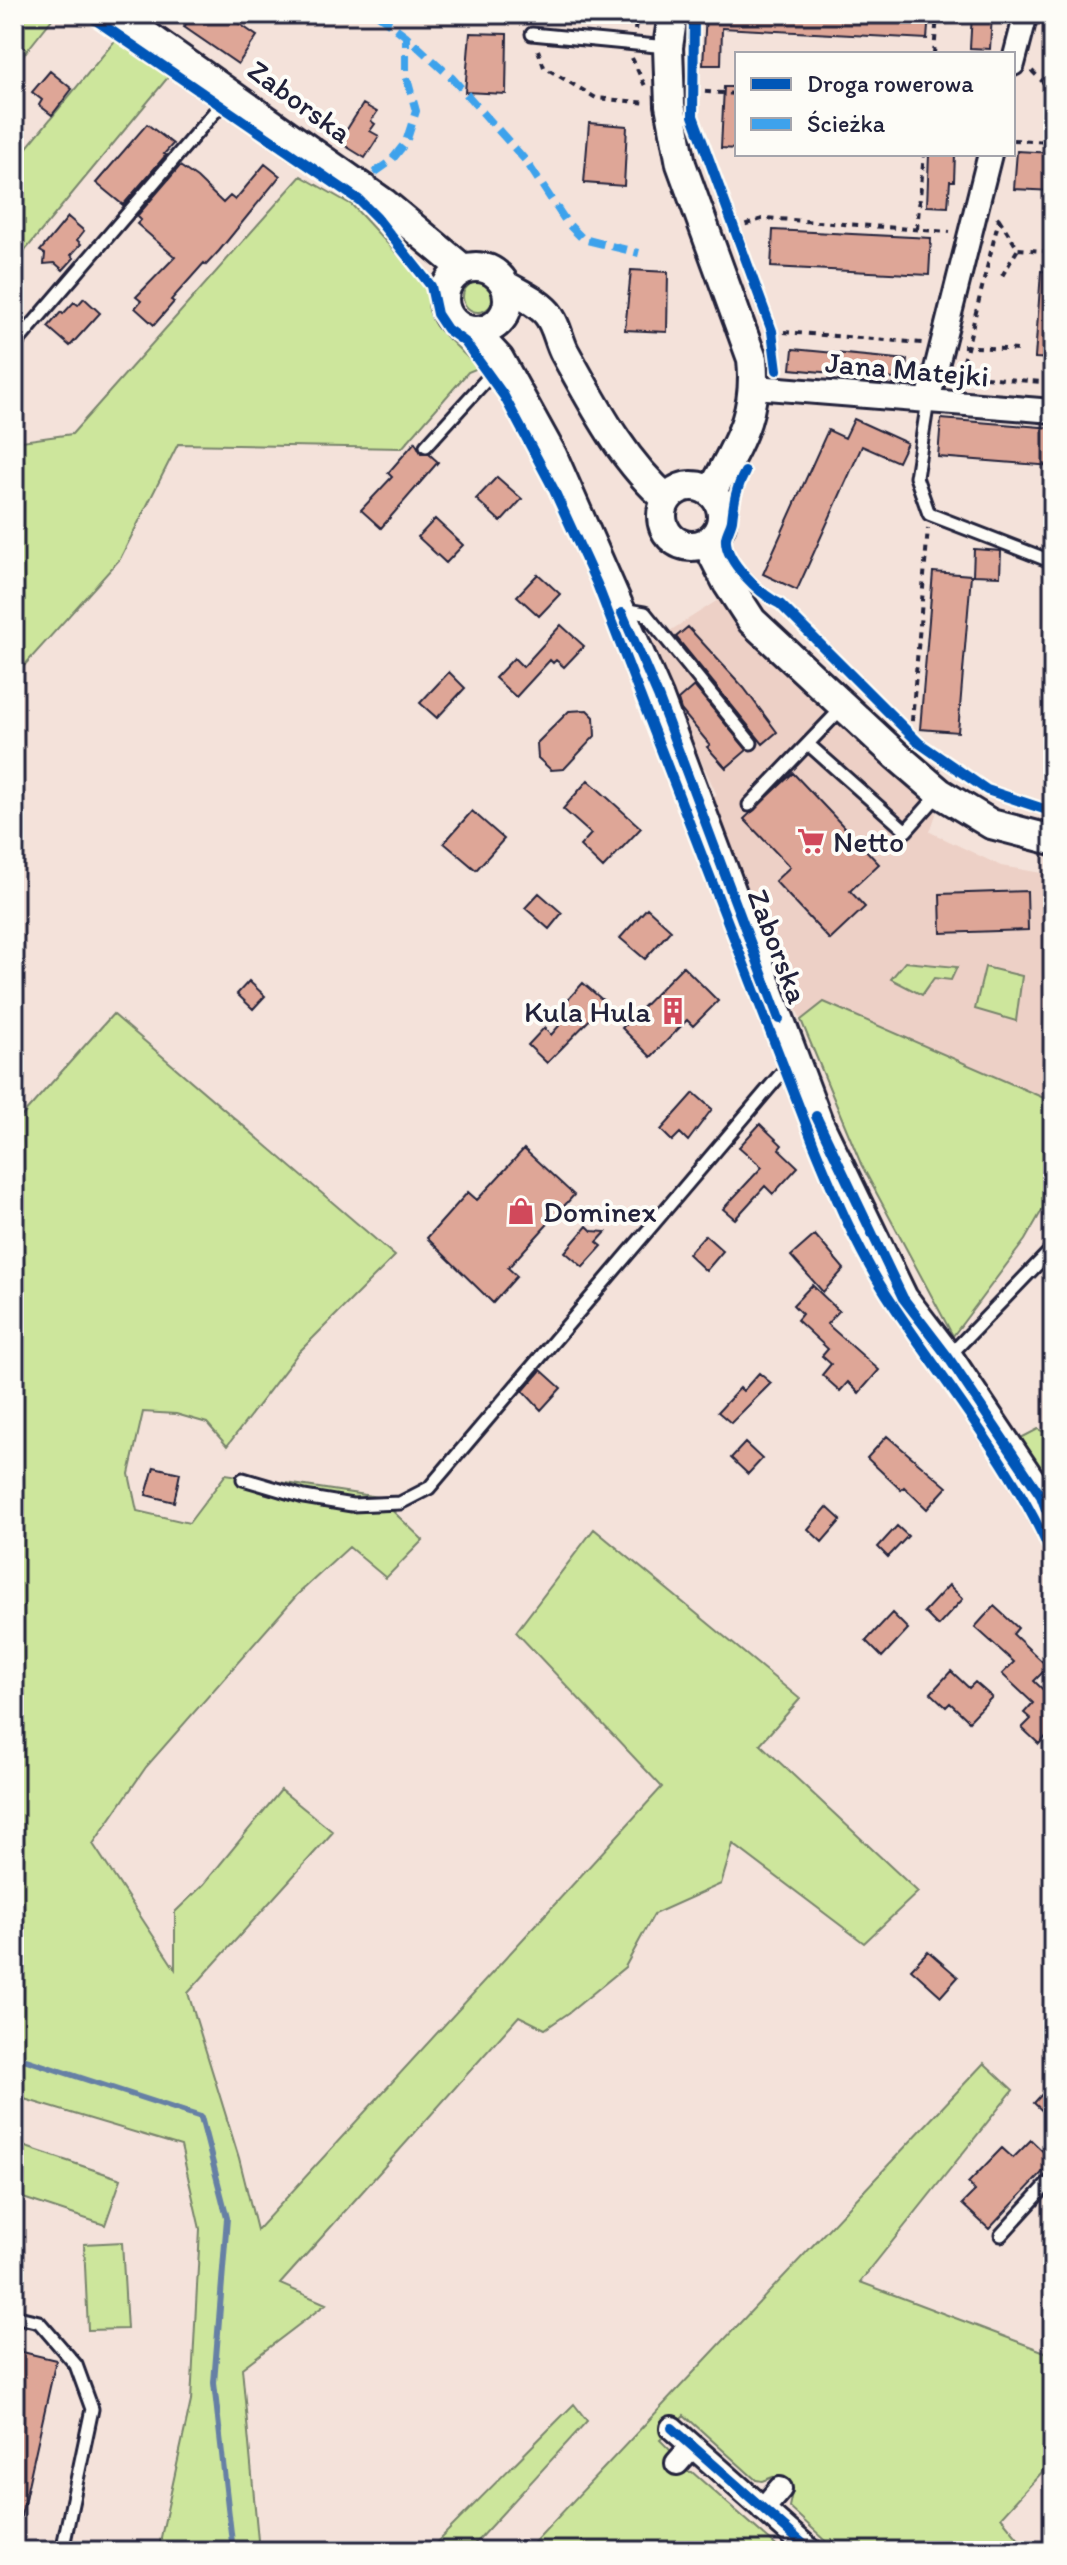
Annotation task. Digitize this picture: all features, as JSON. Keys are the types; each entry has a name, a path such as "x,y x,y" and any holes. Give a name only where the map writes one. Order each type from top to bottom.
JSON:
{"street":[{"name":"Zaborska","path":"116,14 385,204 456,276"},
{"path":"673,14 668,47 682,98 681,164 752,359 755,387 746,428 711,493"},
{"path":"1015,56 1026,14"},
{"path":"928,401 990,156"},
{"path":"496,313 493,271 473,267 456,276 445,292 447,312 460,327 496,313 535,324 562,348 623,450 649,484 667,499"},
{"name":"Zaborska","path":"496,313 503,367 552,455 658,696 818,1122 903,1298 948,1357 1041,1496 1053,1527"},
{"name":"Jana Matejki","path":"755,387 1053,411"},
{"path":"683,487 702,488 711,493 718,500 722,519 720,528 707,543 687,546 670,537 662,518 667,499 683,487"},
{"path":"707,543 752,621 940,793 991,824 1053,840"},
{"path":"672,2428 685,2454 763,2509 811,2551"},
{"path":"763,2509 780,2489"}],"lane":[{"path":"532,34 668,47"},
{"path":"14,346 231,93"},
{"path":"426,446 486,380 503,367"},
{"path":"928,401 916,477 929,514 1053,562"},
{"path":"620,608 645,613 751,743"},
{"path":"749,805 844,707"},
{"path":"808,744 906,831 940,793"},
{"path":"243,1479 304,1497 352,1505 400,1503 429,1488 794,1058"},
{"path":"948,1357 1053,1248"},
{"path":"1001,2235 1053,2178"},
{"path":"14,2316 39,2322 76,2365 92,2409 62,2551"}],"path":[{"path":"934,52 937,14"},
{"path":"532,34 544,67 596,98 735,94"},
{"path":"1015,61 1053,92"},
{"path":"1015,140 1053,142"},
{"path":"917,229 924,156"},
{"path":"981,192 1018,249"},
{"path":"734,228 765,218 970,234"},
{"path":"954,403 999,219"},
{"path":"1018,249 1053,252"},
{"path":"1002,276 1018,249"},
{"path":"772,331 1017,350"},
{"path":"961,375 1053,383"},
{"path":"911,733 929,514"}],"shaded area":[{"path":"718,600 938,808 930,832 1001,866 1053,875 1053,1102 824,1002 801,1020 709,798 717,795 648,645"}],"green space":[{"path":"14,14 56,14 14,67"},
{"path":"117,38 170,75 14,264 14,163"},
{"path":"301,176 352,205 424,283 443,333 478,368 468,372 402,448 178,444 120,559 14,677 14,442 72,434"},
{"path":"478,282 484,283 492,291 492,303 484,311 478,312 472,311 464,303 463,297 464,291 472,283"},
{"path":"905,962 957,967 951,980 934,978 922,995 891,979"},
{"path":"985,967 1022,976 1016,1021 975,1009"},
{"path":"824,1002 1053,1102 1053,1191 1025,1240 953,1336 861,1164 801,1020"},
{"path":"113,1014 395,1256 299,1352 227,1446 207,1423 176,1414 143,1412 129,1474 137,1511 189,1523 226,1474 378,1497 423,1540 386,1578 349,1547 297,1595 146,1767 93,1844 175,1969 175,1912 204,1884 281,1790 333,1832 188,1993 239,2158 257,2230 662,1787 516,1632 594,1529 800,1699 760,1744 918,1892 864,1943 733,1844 721,1884 654,1914 625,1967 570,2012 545,2029 519,2016 280,2284 326,2304 242,2368 259,2551 158,2551 191,2401 200,2229 181,2146 14,2096 14,1125"},
{"path":"1038,1429 1053,1436 1053,1492 1019,1439"},
{"path":"984,2063 1013,2090 860,2282 1053,2355 1053,2460 1001,2517 1029,2551 837,2551 789,2507 792,2493 773,2477 756,2480 684,2415 660,2440 671,2451 670,2458 678,2471 692,2472 782,2551 526,2551"},
{"path":"14,2143 121,2179 105,2225 14,2195"},
{"path":"122,2242 127,2329 88,2330 84,2244"},
{"path":"574,2404 587,2421 468,2551 428,2551"}],"building":[{"path":"193,14 225,14 257,36 238,64 184,27"},
{"path":"706,14 929,14 927,39 722,28 721,65 703,65"},
{"path":"972,14 992,14 990,49 970,48"},
{"path":"470,33 507,34 506,94 465,92"},
{"path":"50,71 72,89 52,115 39,105 42,100 32,92"},
{"path":"724,87 735,87 735,149 721,148"},
{"path":"363,104 377,112 371,121 375,124 370,131 379,136 365,158 339,142"},
{"path":"589,123 627,126 624,186 584,183"},
{"path":"147,124 173,144 123,205 96,183"},
{"path":"1017,151 1053,153 1053,191 1014,189"},
{"path":"929,156 955,156 954,181 950,181 948,207 927,206"},
{"path":"265,164 280,176 219,251 171,300 174,302 154,325 135,308 141,301 136,297 175,257 137,224 141,220 137,216 180,166 223,203 230,196 235,200"},
{"path":"68,217 84,231 77,240 81,244 71,255 74,258 63,270 55,263 44,264 45,254 40,251"},
{"path":"773,230 931,238 929,275 771,267"},
{"path":"631,270 668,272 667,332 625,330"},
{"path":"1041,271 1053,272 1053,359 1035,358"},
{"path":"84,298 100,313 70,346 48,327 61,312 63,314 74,302 78,305"},
{"path":"793,349 907,360 905,380 791,369"},
{"path":"854,419 907,443 898,462 862,446 797,590 763,574 828,430 845,438"},
{"path":"941,419 1053,428 1053,466 938,457"},
{"path":"415,442 421,453 429,454 438,462 381,528 361,510 392,477 388,473"},
{"path":"497,477 522,499 501,522 476,499"},
{"path":"435,519 463,545 446,563 418,537"},
{"path":"974,549 1001,551 1000,576 973,575"},
{"path":"933,572 971,575 958,732 920,729"},
{"path":"538,574 560,594 539,616 517,596"},
{"path":"561,625 584,646 564,667 556,660 553,663 550,660 516,697 495,678 514,658 523,667"},
{"path":"688,627 744,688 777,732 763,744 676,637"},
{"path":"449,672 465,688 437,718 420,703"},
{"path":"694,686 747,750 726,768 681,710 678,700"},
{"path":"587,710 594,717 595,736 564,769 551,770 538,758 537,743 569,711"},
{"name":"Netto","path":"793,773 879,864 850,891 865,907 830,940 775,881 790,867 744,819"},
{"path":"588,780 641,828 603,868 580,846 591,834 563,809"},
{"path":"472,811 504,839 476,870 444,843"},
{"path":"1027,891 1028,930 941,933 940,894"},
{"path":"539,893 562,913 549,929 525,908"},
{"path":"647,908 671,930 645,959 620,938"},
{"name":"Kula Hula","path":"683,966 718,1001 693,1026 687,1020 651,1057 622,1028"},
{"path":"249,981 265,996 253,1009 237,994"},
{"path":"583,983 606,1003 547,1063 528,1045 544,1028 551,1035 572,1011 564,1004"},
{"path":"694,1093 712,1109 688,1141 680,1133 672,1141 661,1130"},
{"path":"760,1124 782,1145 779,1149 798,1167 773,1194 765,1186 735,1219 723,1209 762,1167 739,1147"},
{"path":"524,1149 574,1195 508,1268 517,1276 493,1303 427,1238 468,1192 477,1200"},
{"path":"587,1226 592,1231 606,1232 597,1242 602,1246 583,1267 565,1252"},
{"path":"705,1235 723,1251 706,1271 688,1254"},
{"path":"815,1235 844,1269 823,1292 791,1256"},
{"path":"812,1285 839,1311 827,1324 879,1370 859,1393 848,1382 840,1391 822,1375 831,1364 822,1356 828,1349 797,1320 802,1314 793,1305"},
{"path":"541,1370 561,1388 541,1410 523,1391"},
{"path":"759,1373 771,1383 731,1423 718,1412"},
{"path":"887,1436 947,1487 927,1509 867,1458"},
{"path":"745,1443 762,1459 748,1474 731,1458"},
{"path":"154,1467 180,1473 174,1502 146,1495"},
{"path":"827,1507 841,1520 822,1542 808,1529"},
{"path":"897,1526 908,1536 888,1557 878,1547"},
{"path":"949,1585 963,1599 938,1626 924,1612"},
{"path":"994,1606 1018,1628 1013,1634 1048,1667 1034,1681 1053,1699 1053,1729 1039,1744 1022,1728 1031,1719 1024,1713 1033,1703 1002,1674 1014,1662 975,1627"},
{"path":"892,1613 908,1629 882,1657 866,1641"},
{"path":"951,1671 969,1688 975,1682 992,1697 969,1721 950,1703 946,1707 931,1693"},
{"path":"928,1951 958,1977 941,1996 911,1969"},
{"path":"1053,2082 1053,2121 1034,2103"},
{"path":"1031,2140 1053,2161 989,2229 962,2204 975,2191 968,2183 1002,2148 1013,2158"},
{"path":"14,2350 56,2360 21,2517 14,2516"}],"waterway":[{"path":"14,2056 201,2117 227,2218 214,2383 233,2551"}],"marked path":[{"path":"377,14 452,78 526,161 567,223 583,239 639,253"},
{"path":"374,173 391,161 406,142 416,111 406,75 406,36"}],"cycle path":[{"path":"87,14 359,200 431,286 437,314 447,329 465,342 504,396 553,488 597,584 814,1145 847,1221 886,1294 997,1455 1053,1558"},
{"path":"694,14 693,116 772,331 777,370"},
{"path":"745,472 737,489 726,538 731,557 745,576 780,604 919,743 987,790 1053,812"},
{"path":"622,613 658,696 779,1019"},
{"path":"816,1116 903,1298 948,1357 1041,1496 1051,1523"},
{"path":"672,2428 811,2551"}],"place":[{"name":"Netto","path":"811,841"},
{"name":"Kula Hula","path":"673,1011"},
{"name":"Dominex","path":"521,1211"}]}
